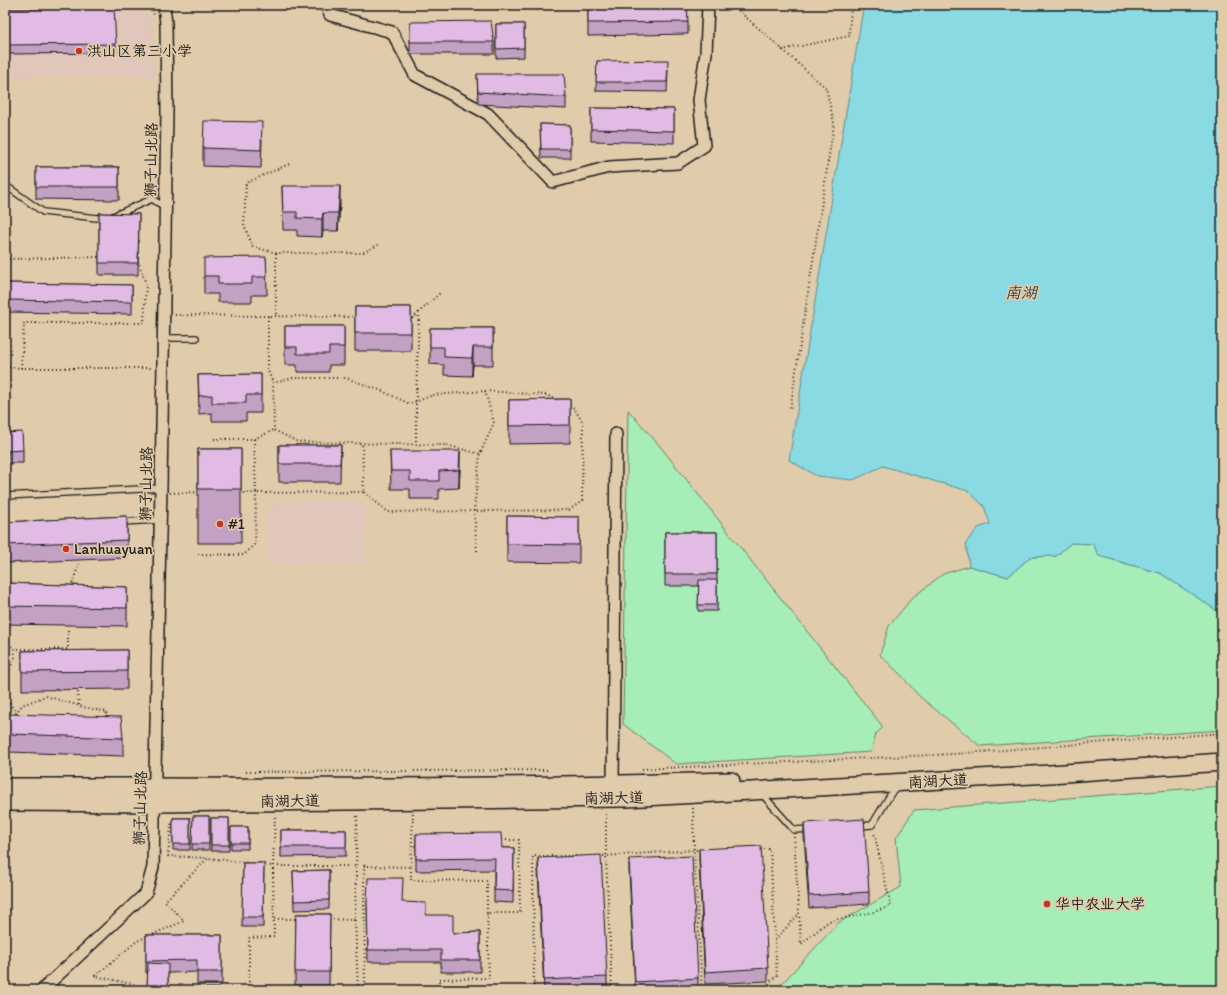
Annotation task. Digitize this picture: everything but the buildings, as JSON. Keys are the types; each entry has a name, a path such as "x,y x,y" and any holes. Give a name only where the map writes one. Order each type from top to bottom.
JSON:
{"main road":[{"name":"南湖大道","path":"610,792 1222,751"},
{"name":"南湖大道","path":"5,802 155,795 610,792 692,794 1050,774 1222,762"},
{"name":"南湖大道","path":"5,787 155,795"}],"street":[{"name":"狮子山北路","path":"42,990 146,893 153,867 167,112 166,24 164,5"},
{"path":"326,5 330,15 392,32 415,75 488,114 553,182 609,167 678,163 704,146 699,100 706,53 708,5"},
{"path":"610,792 616,434"}],"lane":[{"path":"5,185 43,212 105,220 152,199 165,208"},
{"path":"164,338 196,338"},
{"path":"5,496 161,490"},
{"path":"114,522 160,520"},
{"path":"848,826 872,825 898,783"},
{"path":"759,790 794,830 817,829"}],"path":[{"path":"732,5 826,88 834,123 790,410"},
{"path":"782,50 849,36 851,5"},
{"path":"289,164 246,183 244,226 253,247 276,253 362,253 380,244"},
{"path":"276,253 276,316"},
{"path":"5,259 107,258"},
{"path":"21,368 24,323 144,323 146,284 138,261 130,260"},
{"path":"405,318 413,318 441,292"},
{"path":"416,445 419,312"},
{"path":"163,315 359,317"},
{"path":"268,316 268,371 273,383 274,430"},
{"path":"5,367 163,368"},
{"path":"273,383 293,378 346,378 382,391 410,404 432,394 485,391 546,394 560,401"},
{"path":"477,550 474,511 480,454 494,423 485,391"},
{"path":"233,493 364,492 388,512 569,510 582,501 583,423 574,408 567,404"},
{"path":"214,439 254,439 274,430"},
{"path":"274,430 298,442 446,445 480,454"},
{"path":"198,554 244,555 255,544 256,493 254,439"},
{"path":"362,444 364,492"},
{"path":"161,490 202,492"},
{"path":"70,590 79,564"},
{"path":"5,641 14,649 68,649 68,629"},
{"path":"5,678 15,658 14,649"},
{"path":"78,692 79,706"},
{"path":"5,696 16,713 22,705 46,696 79,706 107,712 102,723"},
{"path":"637,769 954,754 1222,733"},
{"path":"243,772 550,770"},
{"path":"610,792 606,856 612,990"},
{"path":"692,794 702,990"},
{"path":"248,990 249,938 274,937 273,866 275,811"},
{"path":"413,811 412,867 410,880 487,881 486,914 489,978 439,979 439,990"},
{"path":"350,815 357,815 355,920 358,990 355,990"},
{"path":"179,817 172,818 168,856 208,858 251,863"},
{"path":"794,830 801,944 829,921 874,912 891,906 872,825"},
{"path":"486,914 520,913 519,840 496,840"},
{"path":"755,849 770,849 777,976 761,990"},
{"path":"599,856 701,850"},
{"path":"534,990 533,856 584,856"},
{"path":"142,986 95,976 137,941 184,921 165,901 208,858"},
{"path":"258,864 273,866 356,866"},
{"path":"365,990 364,866 412,867"},
{"path":"775,940 799,914"},
{"path":"274,919 303,919"},
{"path":"326,919 355,920"}],"shaded area":[{"name":"洪山区第三小学","path":"5,5 142,5 153,26 154,76 5,77"},
{"path":"278,501 355,501 365,506 365,564 267,563 268,506"}],"green space":[{"path":"628,410 659,445 883,727 876,734 871,752 676,764 623,724"},
{"path":"1071,543 1093,544 1099,556 1160,573 1222,614 1222,730 980,746 919,696 900,674 880,655 889,626 912,598 943,574 969,566 1008,577 1030,557 1056,556"},
{"name":"华中农业大学","path":"1222,786 1222,990 776,990 838,923 901,887 896,838 914,810"}],"water":[{"name":"南湖","path":"863,5 1222,5 1222,614 1160,573 1099,556 1093,544 1071,543 1056,556 1030,557 1008,577 969,566 966,543 978,528 990,524 984,506 968,491 883,466 853,480 817,476 789,460"}],"place":[{"name":"洪山区第三小学","path":"79,51"},
{"name":"#1","path":"220,524"},
{"name":"Lanhuayuan","path":"66,549"},
{"name":"华中农业大学","path":"1047,904"}]}
